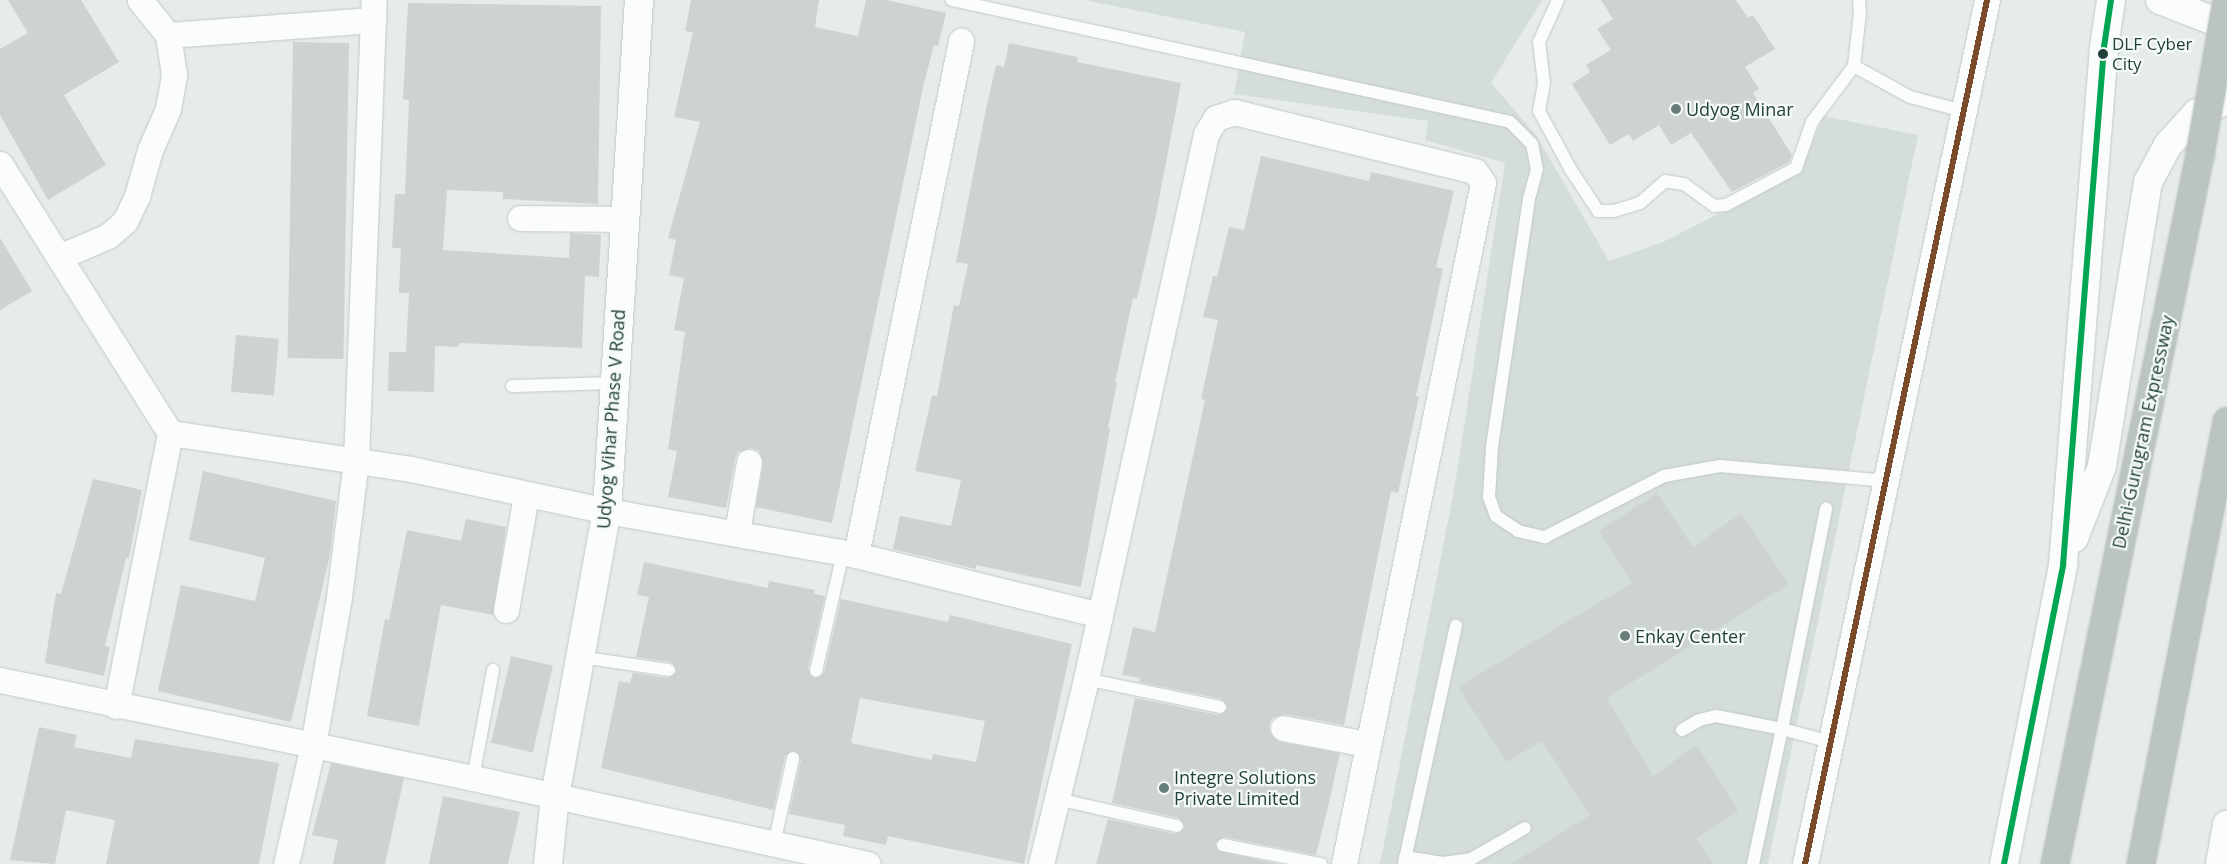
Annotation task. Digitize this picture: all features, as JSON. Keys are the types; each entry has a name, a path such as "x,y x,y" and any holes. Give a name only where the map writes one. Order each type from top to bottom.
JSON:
{"highway":[{"name":"Delhi-Gurugram Expressway","path":"2055,864 2200,155 2227,0"},
{"path":"2142,864 2227,421"}],"main road":[{"name":"Udyog Vihar Phase V Road","path":"548,864 555,796 607,511 639,0"},
{"path":"2004,864 2063,564 2104,48 2112,0"},
{"path":"2160,0 2227,26"},
{"path":"2063,564 2102,466 2148,182 2168,145 2197,113 2227,100"},
{"path":"2220,864 2227,825"}],"street":[{"path":"59,257 108,236 125,222 137,196 150,150 168,109 174,75 168,35 140,0"},
{"path":"1805,864 1987,0"},
{"path":"168,35 373,10 356,460 339,597 313,745 286,864"},
{"path":"849,554 961,41"},
{"path":"1042,864 1086,679 1206,134 1216,118 1234,112 1475,171 1484,183 1367,744 1344,864"},
{"path":"0,164 170,432 116,706"},
{"path":"520,218 625,218"},
{"path":"170,432 356,460 607,511 738,532 849,554 1100,615"},
{"path":"738,532 749,462"},
{"path":"506,610 526,495"},
{"path":"0,680 116,706 474,778 868,864"},
{"path":"1283,728 1367,744"}],"lane":[{"path":"952,0 1510,122 1532,144 1537,169 1529,199 1493,439 1489,497 1496,516 1518,532 1545,537 1664,476 1720,466 1887,481"},
{"path":"1558,0 1539,42 1544,83 1539,111 1571,170 1598,211 1614,211 1640,203 1665,181 1684,184 1714,206 1726,205 1796,168 1812,122 1854,66 1860,13 1859,0"},
{"path":"1854,66 1910,97 1963,110"},
{"path":"512,386 615,383"},
{"path":"1752,864 1782,729 1826,508"},
{"path":"816,671 849,554"},
{"path":"1456,626 1404,861 1443,862 1471,859 1525,828"},
{"path":"580,657 669,670"},
{"path":"474,778 493,670"},
{"path":"1086,679 1220,707"},
{"path":"1682,730 1699,720 1716,716 1782,729 1831,742"},
{"path":"774,844 793,758"},
{"path":"1057,798 1177,826"},
{"path":"1223,845 1321,864"}],"shaded area":[{"path":"1084,0 1542,0 1491,83 1536,135 1609,261 1663,242 1801,172 1823,116 1918,135 1768,864 1380,864 1454,491 1505,163 1425,140 1428,121 1234,94 1245,32"}],"building":[{"path":"8,0 81,0 119,62 64,95 106,165 48,200 0,115 0,49 28,33"},
{"path":"691,0 819,0 815,27 858,36 866,0 886,0 946,13 938,46 934,45 924,83 832,523 756,507 763,464 759,451 751,448 738,452 735,459 726,508 668,497 677,451 668,449 685,332 674,330 684,278 669,275 676,240 668,238 700,122 674,117 693,32 685,31"},
{"name":"Udyog Minar","path":"1601,0 1736,0 1748,18 1753,15 1775,49 1745,67 1759,89 1753,93 1792,155 1789,162 1732,192 1691,133 1671,145 1659,125 1633,141 1629,134 1610,145 1572,84 1590,72 1586,65 1611,50 1597,29 1613,19"},
{"path":"408,3 601,6 598,204 503,199 503,192 447,190 443,250 569,258 570,233 601,235 599,277 585,276 582,348 459,343 458,347 435,346 434,392 388,391 389,352 406,352 409,293 399,293 401,248 392,248 395,194 405,194 409,100 403,99"},
{"path":"293,42 349,43 343,359 287,358"},
{"path":"1009,43 1078,57 1077,62 1181,83 1156,215 1137,299 1133,298 1115,383 1117,383 1108,428 1110,429 1081,587 976,565 976,569 893,549 900,516 951,526 961,480 915,471 932,395 937,396 954,305 959,306 968,264 956,262 986,109 996,65 1004,67"},
{"path":"1261,156 1369,181 1371,172 1454,191 1436,267 1443,269 1416,396 1419,397 1398,493 1391,491 1344,725 1285,714 1272,718 1269,725 1270,733 1280,742 1340,753 1328,807 1316,855 1224,837 1215,843 1218,851 1278,864 1096,864 1108,819 1175,834 1185,828 1179,818 1112,803 1135,698 1218,715 1228,709 1222,699 1139,682 1140,678 1122,675 1133,627 1155,632 1205,400 1201,399 1218,320 1203,317 1213,276 1217,277 1229,227 1244,230"},
{"path":"0,238 32,291 0,310"},
{"path":"236,335 279,339 274,396 231,392"},
{"path":"203,471 336,501 330,555 291,722 158,691 181,585 255,601 265,558 189,540"},
{"path":"93,479 142,490 129,558 126,558 105,646 110,647 104,676 45,663 56,593 61,594"},
{"name":"Enkay Center","path":"1657,493 1693,547 1741,513 1789,584 1607,698 1653,776 1697,745 1738,811 1697,838 1713,864 1511,864 1590,815 1542,741 1507,762 1458,687 1632,583 1599,531"},
{"path":"466,519 506,527 493,615 441,605 419,726 367,716 385,619 389,620 407,530 461,541"},
{"path":"644,562 768,588 769,581 815,590 814,594 825,596 808,669 815,679 824,673 841,599 948,622 950,615 1072,644 1024,864 888,836 886,845 843,836 845,825 789,814 801,760 795,750 785,756 773,810 601,768 619,681 630,683 633,673 668,678 677,672 671,662 636,657 649,597 637,595","holes":["860,698 985,721 976,762 933,754 932,760 851,743"]},
{"path":"511,656 553,666 533,752 491,743"},
{"path":"39,727 77,735 74,747 131,758 135,739 279,763 259,864 106,864 115,820 66,810 55,864 10,860"},
{"path":"331,763 404,778 385,864 333,864 338,840 312,835"},
{"path":"443,796 520,812 508,864 429,864"}],"transit line":[{"path":"1805,864 1987,0"},
{"path":"2004,864 2063,565 2104,47 2111,0"}],"place":[{"name":"DLF Cyber City","path":"2103,54"},
{"name":"Udyog Minar","path":"1676,109"},
{"name":"Enkay Center","path":"1625,636"},
{"name":"Integre Solutions Private Limited","path":"1164,788"}]}
